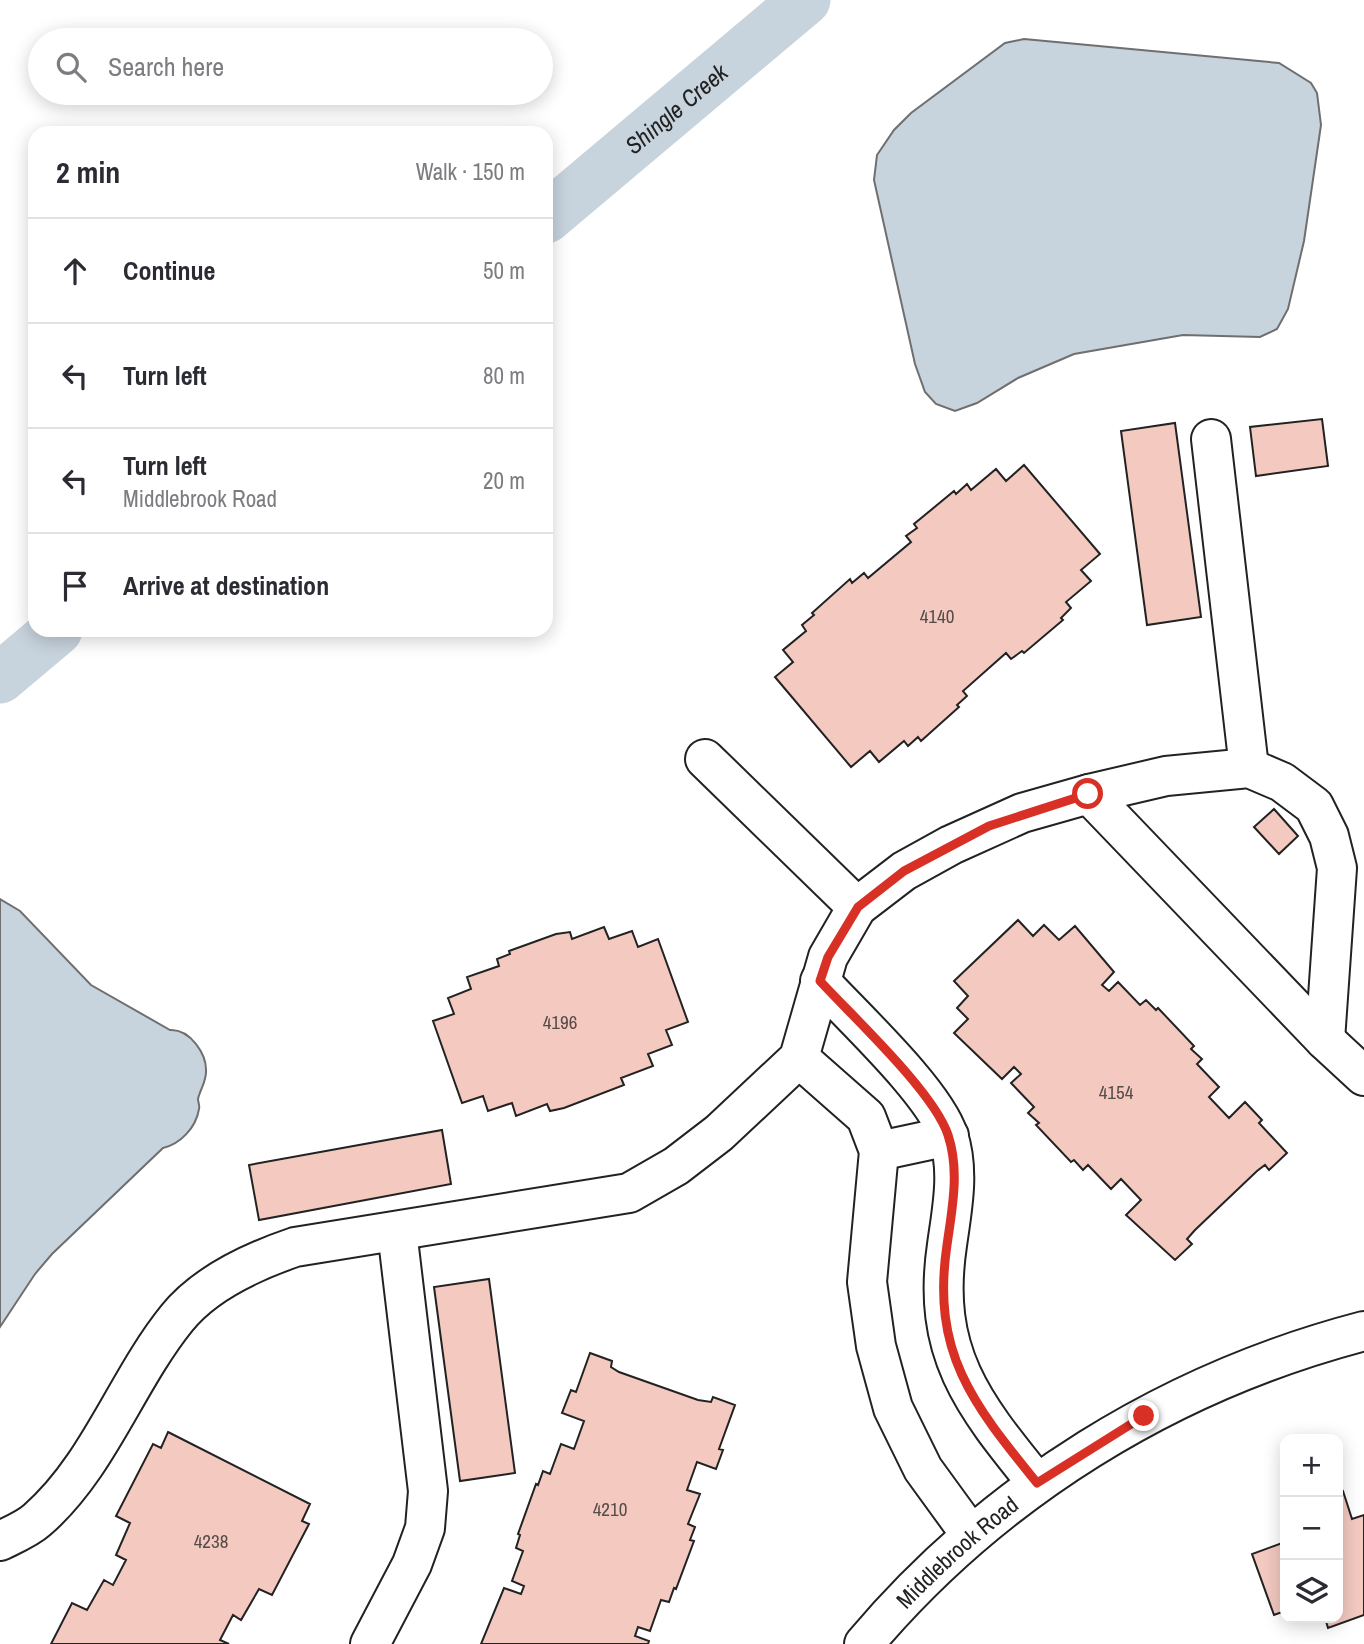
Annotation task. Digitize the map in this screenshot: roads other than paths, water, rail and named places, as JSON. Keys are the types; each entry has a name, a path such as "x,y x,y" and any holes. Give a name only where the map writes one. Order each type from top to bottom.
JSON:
{"street":[{"path":"1211,439 1249,768"},
{"path":"705,759 858,907"},
{"path":"0,1541 36,1521 67,1488 178,1317 203,1294 262,1258 295,1247 629,1193 676,1166 719,1133 799,1058 828,957 858,907 904,871 951,845 1022,813 1166,776 1249,768 1282,782 1314,806 1329,836 1337,868 1325,1040"},
{"path":"1088,794 1325,1040 1364,1076"},
{"path":"820,981 936,1107 949,1136 954,1166 954,1210 943,1285 946,1326 957,1366 982,1416 1037,1483"},
{"path":"799,1058 866,1117 880,1150 867,1282 876,1346 893,1408 923,1469 971,1535"},
{"path":"880,1150 949,1136"},
{"path":"370,1644 412,1564 425,1528 428,1491 397,1231"},
{"name":"Middlebrook Road","path":"863,1644 917,1584 971,1535 1037,1483 1100,1441 1202,1386 1317,1343 1364,1331"}],"waterway":[{"name":"Shingle Creek","path":"553,212 805,0"},
{"name":"Shingle Creek","path":"0,678 49,637"}]}
